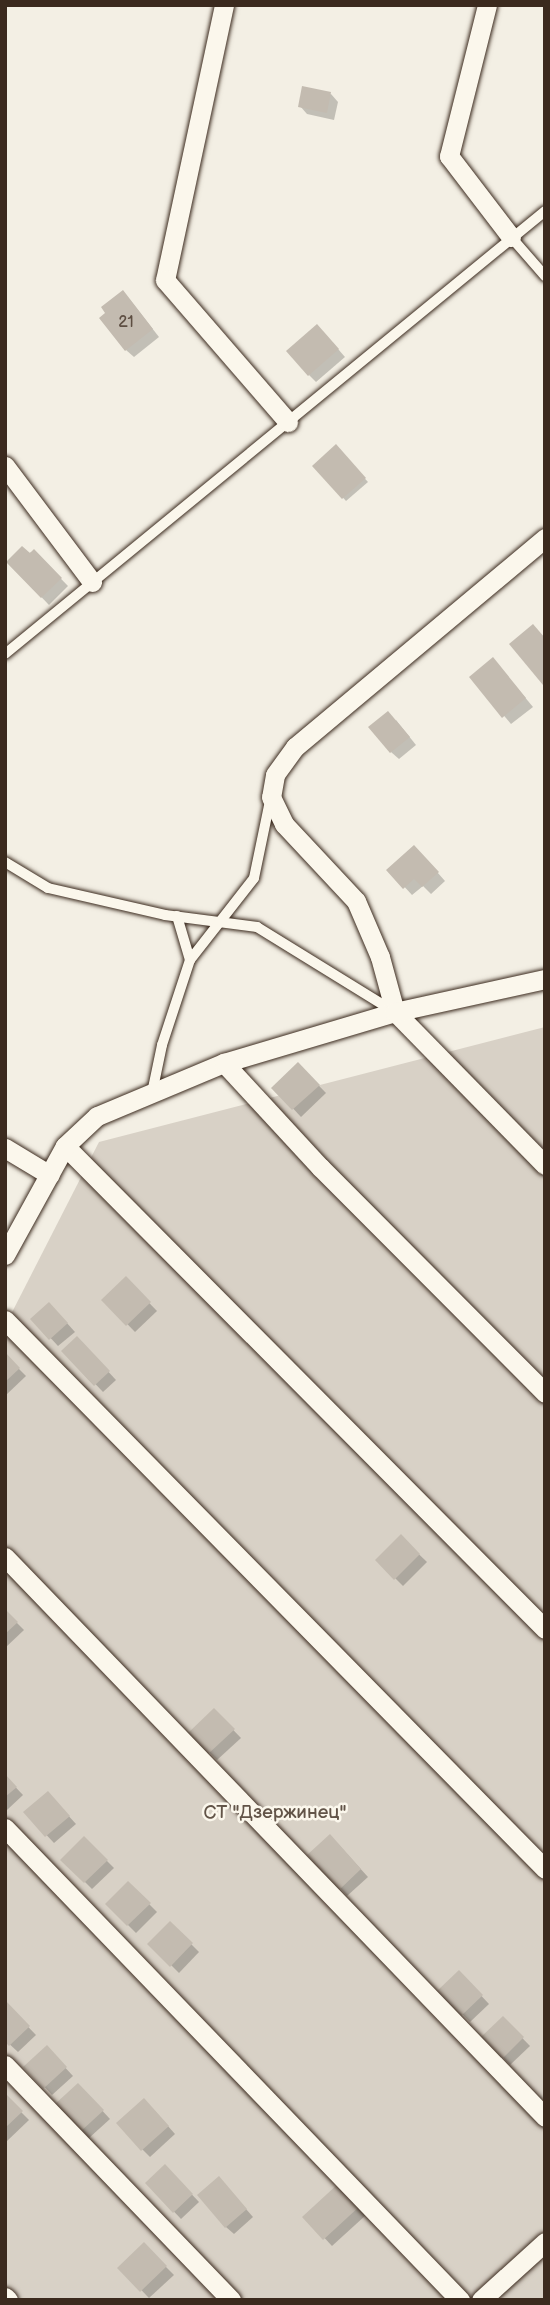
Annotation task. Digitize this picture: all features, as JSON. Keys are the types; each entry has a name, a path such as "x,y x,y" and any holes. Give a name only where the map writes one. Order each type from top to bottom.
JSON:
{"street":[{"path":"224,5 166,279 288,422"},
{"path":"487,5 449,156 511,237"},
{"path":"5,466 92,582"},
{"path":"545,538 295,747 275,775 271,797 284,824 356,901 380,957 395,1012 545,1165"},
{"path":"5,1255 65,1146 97,1116 224,1063 395,1012 545,979"},
{"path":"224,1063 320,1167 545,1393"},
{"path":"65,1146 545,1629"},
{"path":"5,1148 50,1175"},
{"path":"5,1320 545,1870"},
{"path":"5,1557 545,2117"},
{"path":"5,1828 460,2300"},
{"path":"5,2065 231,2300"},
{"path":"481,2300 545,2242"}],"lane":[{"path":"5,654 545,211"},
{"path":"511,237 545,275"},
{"path":"152,1093 190,960 254,878 271,797"},
{"path":"5,862 48,888 177,916 257,927 395,1012"},
{"path":"177,916 190,960"}],"green space":[{"name":"СТ \"Дзержинец\"","path":"545,1027 545,2300 5,2300 5,1326 99,1142"}],"building":[{"path":"302,86 331,92 327,113 298,107"},
{"path":"123,290 153,329 125,351 99,318 105,313 101,307"},
{"path":"317,324 339,349 308,376 286,351"},
{"path":"336,444 366,478 342,499 312,466"},
{"path":"22,546 30,553 34,549 62,578 41,598 6,562"},
{"path":"533,624 545,638 543,685 509,644"},
{"path":"493,657 526,698 502,718 469,677"},
{"path":"388,711 410,737 390,753 368,727"},
{"path":"414,845 439,872 422,887 414,879 403,889 386,870"},
{"path":"298,1062 320,1085 292,1110 271,1088"},
{"path":"126,1276 151,1302 126,1326 101,1300"},
{"path":"49,1302 68,1323 49,1340 30,1319"},
{"path":"77,1336 110,1371 94,1386 61,1351"},
{"path":"5,1352 20,1368 5,1382"},
{"path":"401,1534 420,1554 394,1580 375,1560"},
{"path":"5,1609 18,1622 5,1634"},
{"path":"214,1708 235,1729 208,1754 188,1733"},
{"path":"5,1774 17,1787 5,1797"},
{"path":"48,1791 70,1816 45,1837 23,1812"},
{"path":"330,1834 361,1869 339,1890 307,1855"},
{"path":"84,1836 108,1860 84,1883 60,1860"},
{"path":"128,1881 151,1903 127,1926 105,1904"},
{"path":"170,1921 193,1943 170,1967 147,1944"},
{"path":"459,1970 483,1995 461,2016 437,1991"},
{"path":"5,2000 30,2026 9,2046 5,2042"},
{"path":"503,2016 524,2037 502,2059 481,2037"},
{"path":"47,2045 67,2067 43,2089 23,2067"},
{"path":"78,2083 104,2110 80,2132 55,2104"},
{"path":"5,2093 23,2111 5,2128"},
{"path":"144,2098 169,2126 141,2151 116,2123"},
{"path":"165,2164 193,2194 173,2213 145,2183"},
{"path":"219,2176 247,2209 225,2228 197,2195"},
{"path":"339,2183 360,2206 323,2240 302,2217"},
{"path":"144,2242 167,2266 140,2292 117,2268"}]}
